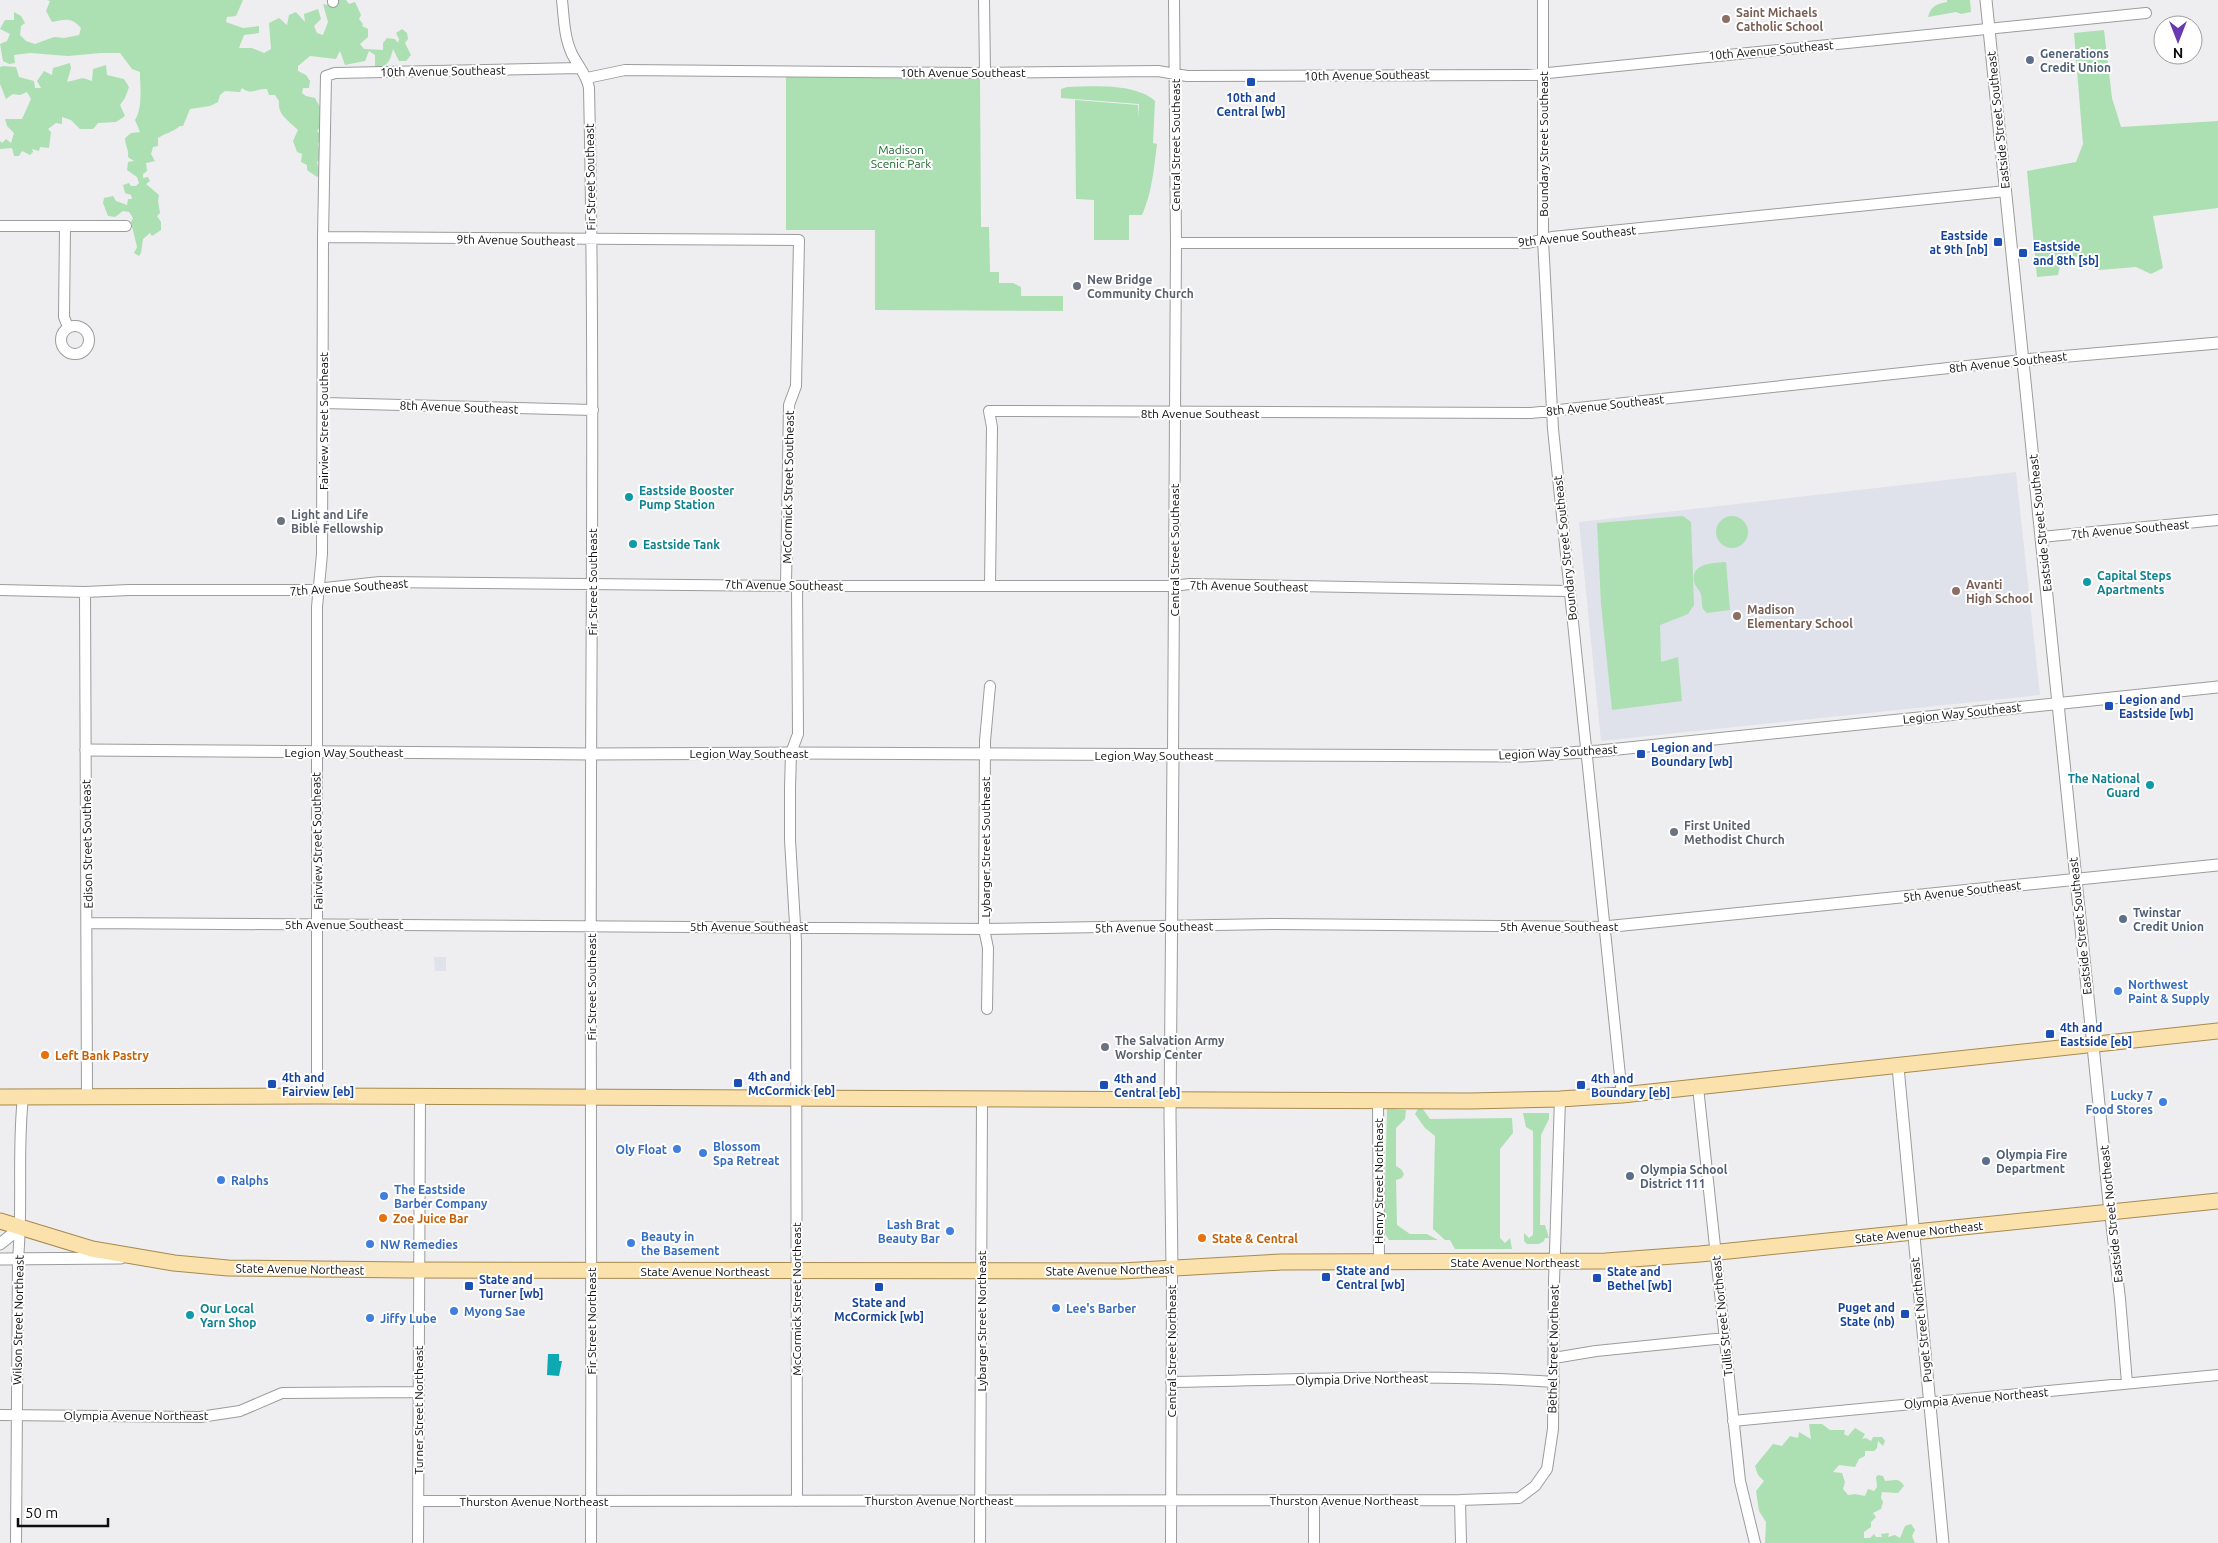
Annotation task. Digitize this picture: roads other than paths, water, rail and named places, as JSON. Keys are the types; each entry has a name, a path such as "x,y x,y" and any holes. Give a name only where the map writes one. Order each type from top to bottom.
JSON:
{"main road":[{"path":"0,1097 316,1096 420,1098 982,1098 1378,1101 1560,1099 1622,1095 1898,1067 2218,1031"},
{"name":"State Avenue Northeast","path":"141,1258 228,1268 796,1271 1122,1271 1266,1262 1606,1261 1913,1233 2218,1201"},
{"path":"0,1221 92,1249 141,1258"}],"street":[{"path":"562,0 565,30 571,52 587,78"},
{"path":"984,0 985,72"},
{"name":"Central Street Southeast","path":"1170,1100 1176,243 1174,0"},
{"name":"Boundary Street Southeast","path":"1543,0 1543,240 1552,411 1568,591 1622,1095"},
{"name":"Eastside Street Southeast","path":"1986,0 2092,1046"},
{"name":"10th Avenue Southeast","path":"587,78 603,73 625,70 1158,71 1175,75 1528,75 2146,12"},
{"name":"10th Avenue Southeast","path":"326,76 335,73 580,68"},
{"name":"Fairview Street Southeast","path":"316,1096 318,924 317,607 322,570 323,238 326,76"},
{"name":"Fir Street Southeast","path":"587,78 590,117 594,410 590,1098"},
{"name":"9th Avenue Southeast","path":"1176,243 1528,243 2006,191"},
{"path":"0,226 126,226"},
{"path":"64,226 64,317 68,327"},
{"name":"9th Avenue Southeast","path":"323,238 591,241 799,240"},
{"name":"McCormick Street Southeast","path":"795,1098 795,926 790,840 791,753 798,734 792,586 789,405 796,386 799,240"},
{"name":"8th Avenue Southeast","path":"990,586 992,427 989,411 1532,413 2023,360 2218,343"},
{"name":"8th Avenue Southeast","path":"324,403 594,410"},
{"name":"7th Avenue Southeast","path":"2041,537 2218,520"},
{"name":"7th Avenue Southeast","path":"0,590 85,592 320,589 380,582 792,586 1174,586 1189,584 1568,591"},
{"name":"Edison Street Southeast","path":"85,592 88,923 86,1096"},
{"name":"Lybarger Street Southeast","path":"987,1009 988,948 984,928 985,754 990,686"},
{"name":"Legion Way Southeast","path":"86,750 591,754 1465,756 1585,752 2218,687"},
{"name":"5th Avenue Southeast","path":"88,923 984,928 1285,924 1604,927 2218,865"},
{"name":"Eastside Street Northeast","path":"2092,1046 2120,1299 2127,1383"},
{"name":"Puget Street Northeast","path":"1898,1067 1943,1543"},
{"name":"Tullis Street Northeast","path":"1698,1087 1740,1481 1755,1543"},
{"name":"Wilson Street Northeast","path":"16,1543 18,1259 23,1097"},
{"name":"Turner Street Northeast","path":"418,1543 420,1098"},
{"name":"Fir Street Northeast","path":"590,1098 590,1543"},
{"name":"McCormick Street Northeast","path":"795,1098 797,1500"},
{"name":"Lybarger Street Northeast","path":"980,1543 982,1098"},
{"name":"Bethel Street Northeast","path":"1541,1478 1547,1468 1552,1429 1560,1099"},
{"name":"Central Street Northeast","path":"1170,1100 1172,1269 1171,1543"},
{"name":"Henry Street Northeast","path":"1378,1101 1379,1262"},
{"path":"0,1244 20,1228"},
{"name":"State Avenue Northeast","path":"0,1258 88,1260 141,1258"},
{"path":"1554,1358 1596,1351 1724,1338"},
{"name":"Olympia Avenue Northeast","path":"1733,1421 2218,1375"},
{"name":"Olympia Drive Northeast","path":"1171,1382 1439,1378 1512,1379 1554,1382"},
{"name":"Olympia Avenue Northeast","path":"0,1415 200,1417 240,1410 289,1392 418,1392"},
{"name":"Thurston Avenue Northeast","path":"418,1501 1460,1500 1519,1498 1535,1486 1541,1478"},
{"path":"1314,1500 1314,1543"},
{"path":"1460,1500 1461,1543"}],"water":[{"path":"548,1354 559,1354 559,1361 562,1361 559,1376 547,1375"}],"place":[{"name":"Saint Michaels Catholic School","path":"1726,19"},
{"name":"Generations Credit Union","path":"2030,60"},
{"name":"10th and Central [wb]","path":"1251,82"},
{"name":"Eastside at 9th [nb]","path":"1998,242"},
{"name":"Eastside and 8th [sb]","path":"2023,253"},
{"name":"New Bridge Community Church","path":"1077,286"},
{"name":"Eastside Booster Pump Station","path":"629,497"},
{"name":"Light and Life Bible Fellowship","path":"281,521"},
{"name":"Eastside Tank","path":"633,544"},
{"name":"Capital Steps Apartments","path":"2087,582"},
{"name":"Avanti High School","path":"1956,591"},
{"name":"Madison Elementary School","path":"1737,616"},
{"name":"Legion and Eastside [wb]","path":"2109,706"},
{"name":"Legion and Boundary [wb]","path":"1641,754"},
{"name":"The National Guard","path":"2150,785"},
{"name":"First United Methodist Church","path":"1674,832"},
{"name":"Twinstar Credit Union","path":"2123,919"},
{"name":"Northwest Paint & Supply","path":"2118,991"},
{"name":"4th and Eastside [eb]","path":"2050,1034"},
{"name":"The Salvation Army Worship Center","path":"1105,1047"},
{"name":"Left Bank Pastry","path":"45,1055"},
{"name":"4th and McCormick [eb]","path":"738,1083"},
{"name":"4th and Fairview [eb]","path":"272,1084"},
{"name":"4th and Central [eb]","path":"1104,1085"},
{"name":"4th and Boundary [eb]","path":"1581,1085"},
{"name":"Lucky 7 Food Stores","path":"2163,1102"},
{"name":"Oly Float","path":"677,1149"},
{"name":"Blossom Spa Retreat","path":"703,1153"},
{"name":"Olympia Fire Department","path":"1986,1161"},
{"name":"Olympia School District 111","path":"1630,1176"},
{"name":"Ralphs","path":"221,1180"},
{"name":"The Eastside Barber Company","path":"384,1196"},
{"name":"Zoe Juice Bar","path":"383,1218"},
{"name":"Lash Brat Beauty Bar","path":"950,1231"},
{"name":"State & Central","path":"1202,1238"},
{"name":"Beauty in the Basement","path":"631,1243"},
{"name":"NW Remedies","path":"370,1244"},
{"name":"State and Central [wb]","path":"1326,1277"},
{"name":"State and Bethel [wb]","path":"1597,1278"},
{"name":"State and Turner [wb]","path":"469,1286"},
{"name":"State and McCormick [wb]","path":"879,1287"},
{"name":"Lee's Barber","path":"1056,1308"},
{"name":"Myong Sae","path":"454,1311"},
{"name":"Puget and State (nb)","path":"1905,1314"},
{"name":"Our Local Yarn Shop","path":"190,1315"},
{"name":"Jiffy Lube","path":"370,1318"}],"park label":[{"name":"Madison Scenic Park","path":"901,156"}]}
